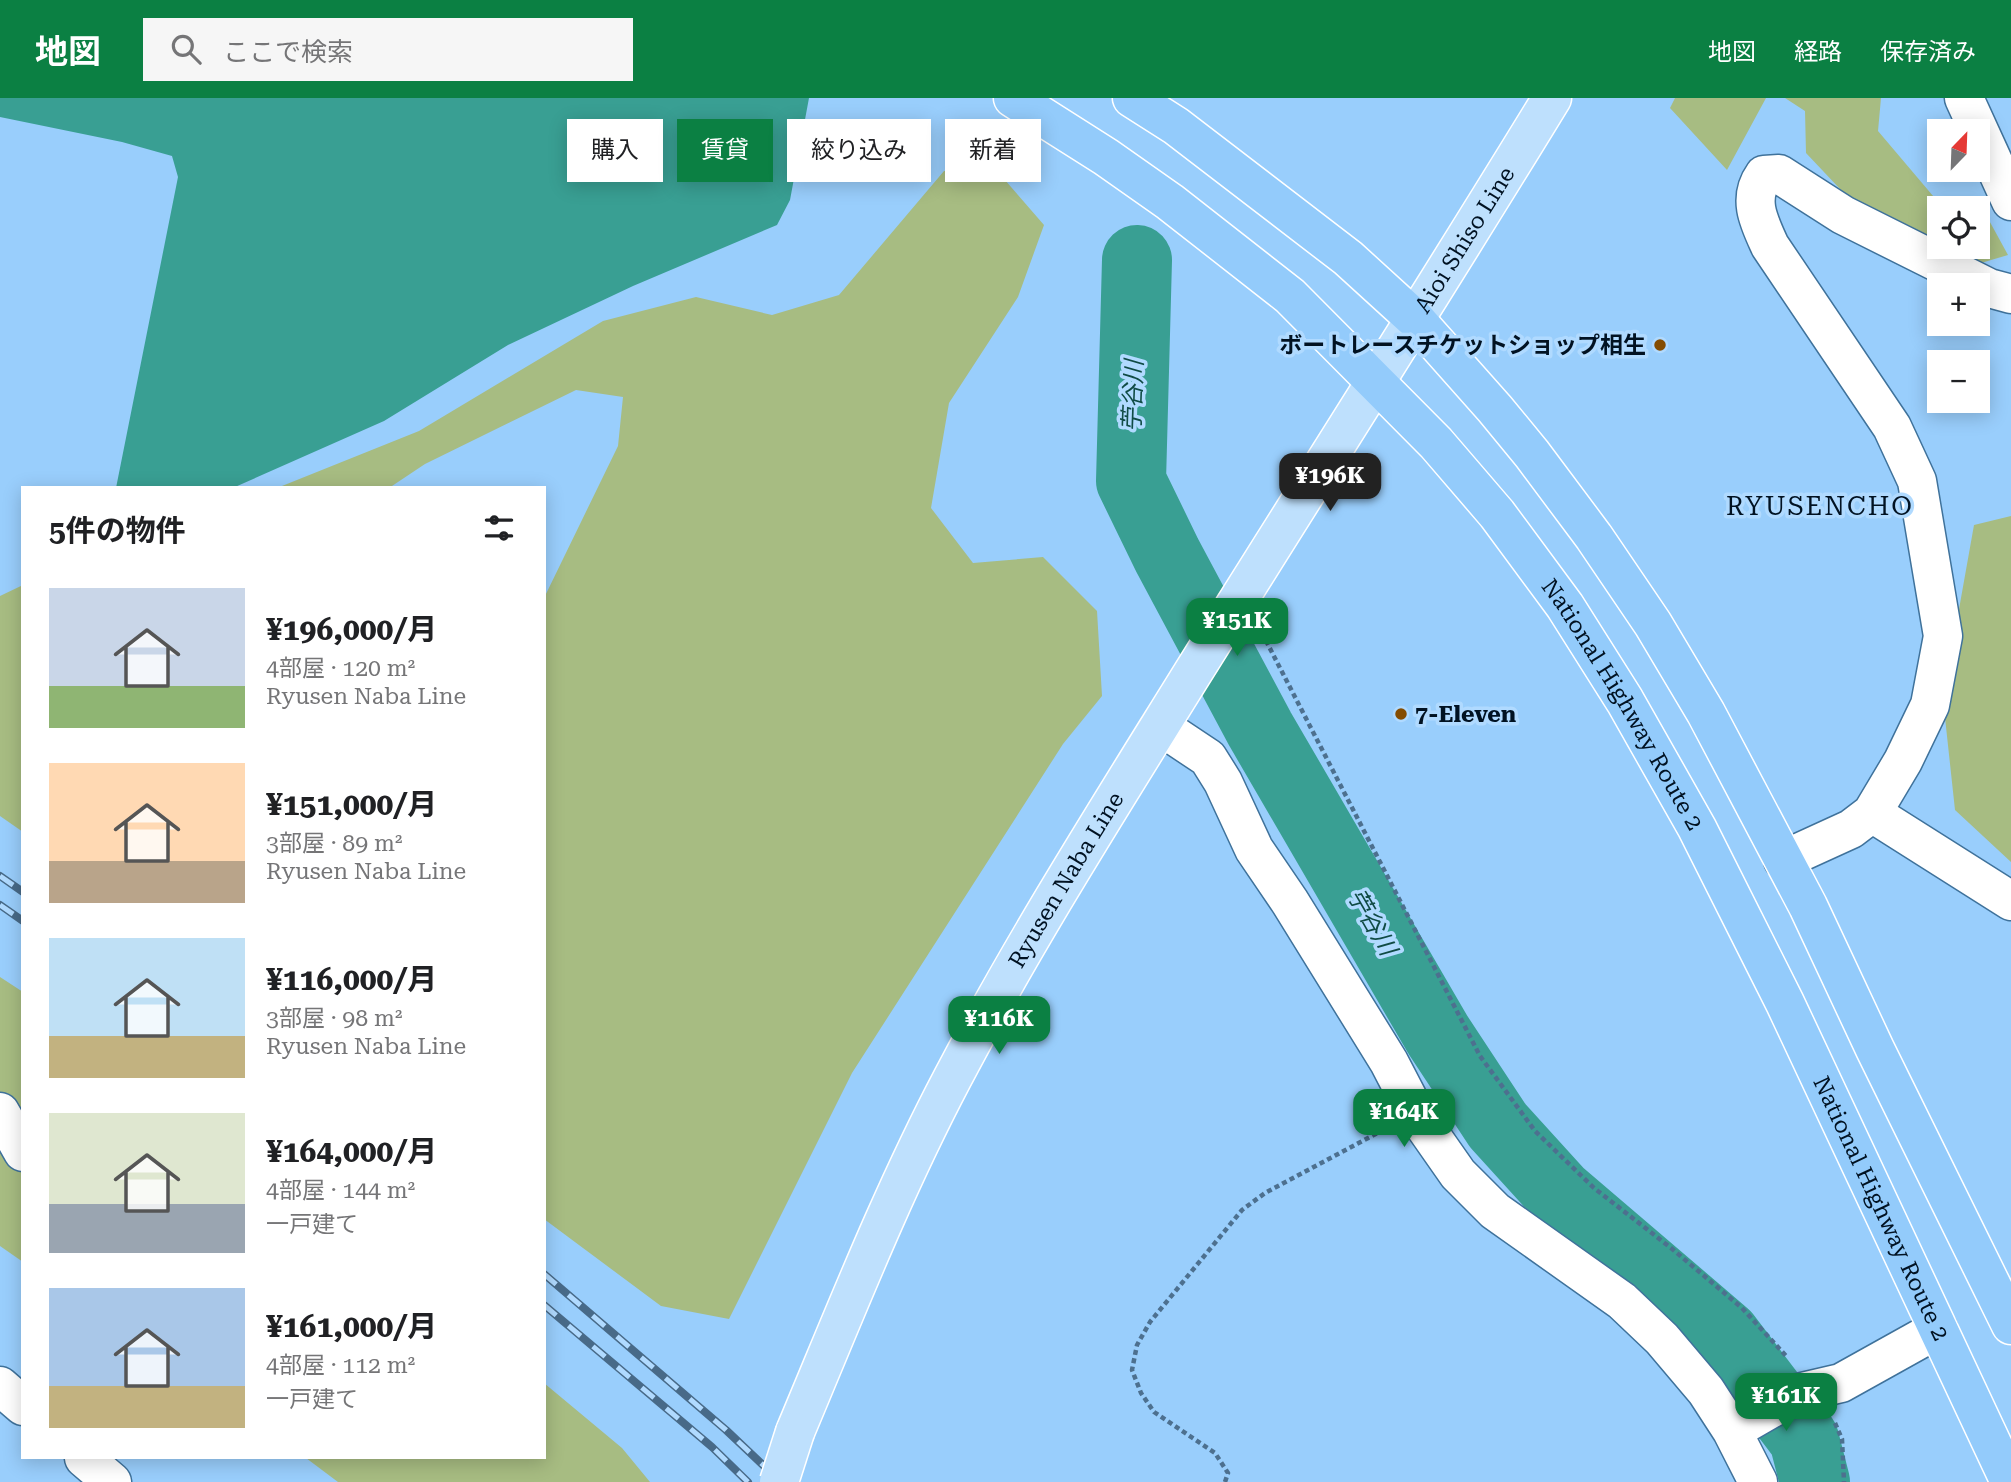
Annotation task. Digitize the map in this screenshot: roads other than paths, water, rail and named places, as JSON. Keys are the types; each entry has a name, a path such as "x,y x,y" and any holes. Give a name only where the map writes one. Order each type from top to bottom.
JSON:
{"highway":[{"name":"National Highway Route 2","path":"1013,98 1106,157 1170,202 1290,296 1436,443 1497,514 1565,606 1625,701 1697,828 1785,1003 2010,1482"},
{"path":"1132,98 1175,125 1348,258 1416,320 1532,454 1602,548 1653,624 1706,713 1808,906 1881,1062 2011,1325"}],"main road":[{"name":"Aioi Shiso Line","path":"1376,383 1552,98"},
{"name":"Ryusen Naba Line","path":"779,1482 795,1432 881,1227 951,1081 1034,930 1376,383"}],"street":[{"path":"1964,98 2011,201"},
{"path":"1783,859 1851,830 1872,813 1903,761 1930,705 1942,636 1917,481 1892,427 1770,246 1757,218 1756,187 1764,176 1779,174 1843,215 1989,288 2011,294"},
{"path":"1160,726 1208,758 1223,782 1254,849 1389,1062 1416,1114 1458,1174 1495,1211 1622,1301 1662,1339 1739,1426 1758,1482"},
{"path":"1872,813 2011,901"},
{"path":"0,1098 21,1107"},
{"path":"0,1112 21,1149"},
{"path":"1739,1426 1806,1390 1841,1383 1938,1329"},
{"path":"0,1387 21,1404"},
{"path":"85,1459 112,1482"}],"waterway":[{"name":"苧谷川","path":"1137,260 1131,481 1167,555 1260,729 1438,1035 1498,1126 1559,1193 1725,1335 1804,1439 1815,1482"}],"railway":[{"path":"0,876 21,891"},
{"path":"0,905 21,920"},
{"path":"546,1276 726,1430 781,1482"},
{"path":"546,1307 712,1447 748,1482"}],"place":[{"name":"ボートレースチケットショップ相生","path":"1660,345"},
{"name":"7-Eleven","path":"1401,714"}],"district":[{"name":"RYUSENCHO","path":"1820,506"}]}
